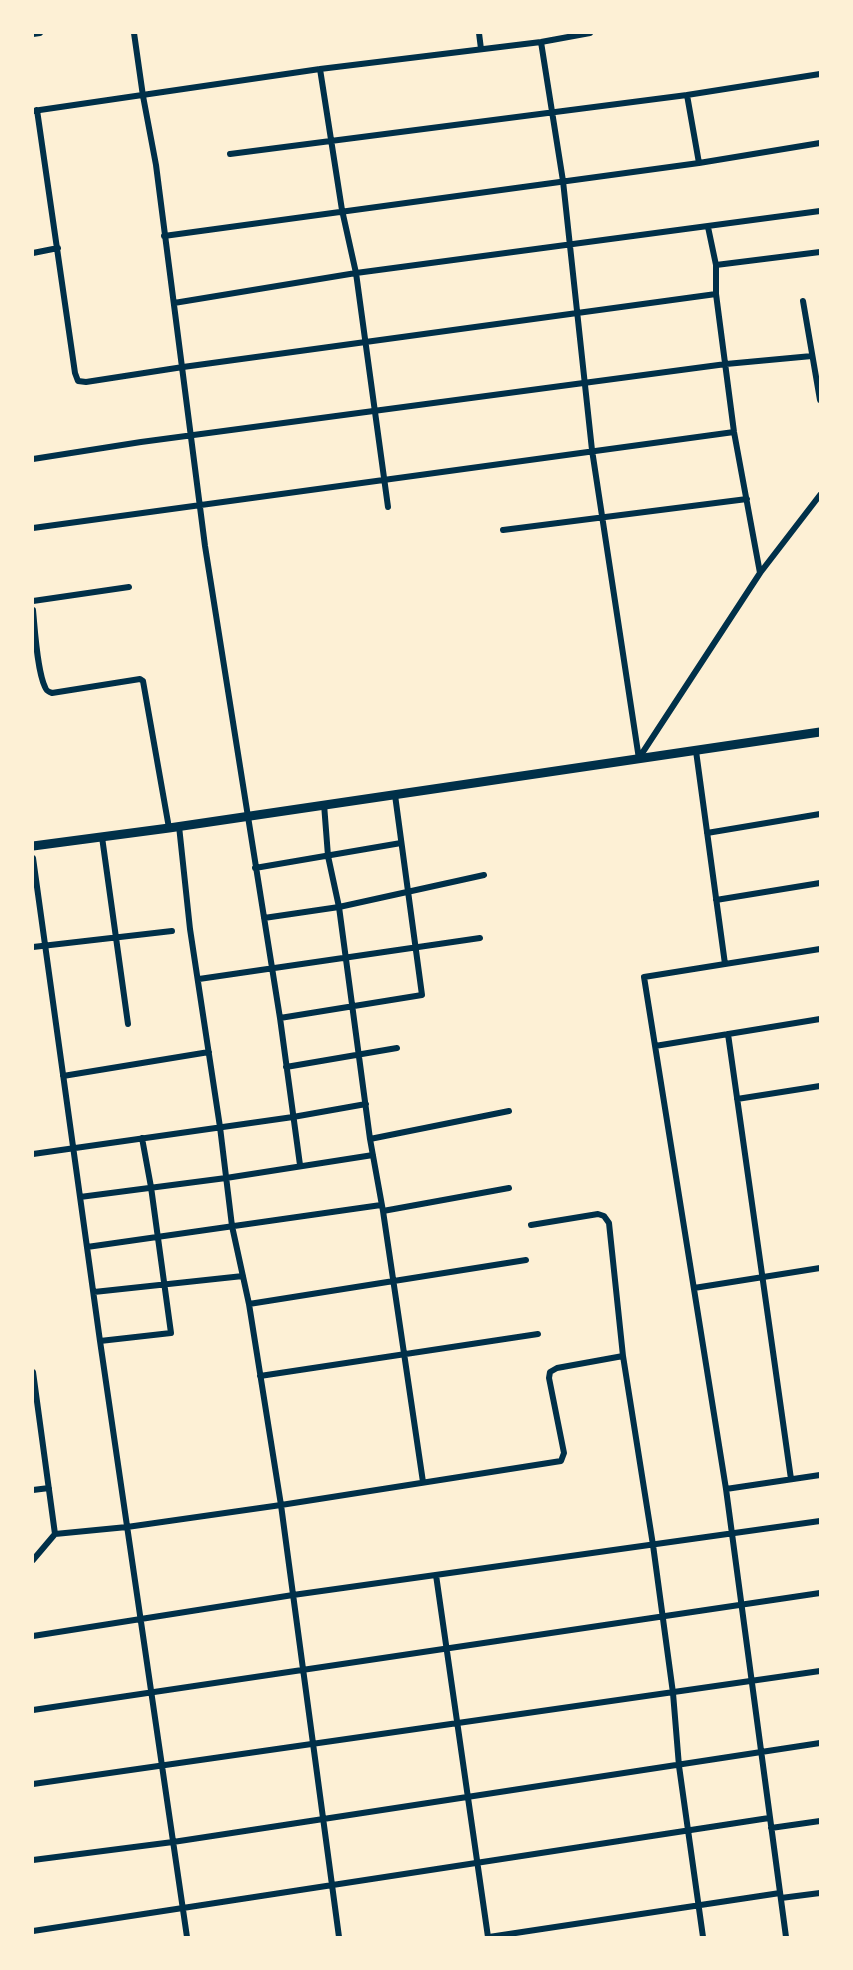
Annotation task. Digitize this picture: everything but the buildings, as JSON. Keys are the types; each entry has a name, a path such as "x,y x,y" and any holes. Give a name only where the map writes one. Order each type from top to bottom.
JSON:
{"street":[{"path":"33,34 40,33"},
{"path":"134,33 142,96 156,165 200,505 246,815 280,1018 300,1165"},
{"path":"479,33 481,49"},
{"path":"590,33 542,42 320,69 35,111 78,381 86,382 716,294"},
{"path":"542,42 563,182 592,450 639,759"},
{"path":"320,69 342,210 356,273 388,507"},
{"path":"230,154 687,94 820,74"},
{"path":"687,94 699,163"},
{"path":"164,236 699,163 820,143"},
{"path":"174,303 356,273 820,211"},
{"path":"708,227 716,265 716,294 734,432 760,573"},
{"path":"33,253 58,248"},
{"path":"716,265 820,252"},
{"path":"803,301 820,400"},
{"path":"33,459 726,364 812,356"},
{"path":"33,528 734,432"},
{"path":"639,759 760,573 820,495"},
{"path":"503,530 747,499"},
{"path":"33,601 129,588"},
{"path":"33,610 36,658 47,691 52,693 143,681 174,827 199,979 232,1226 249,1304 281,1504 339,1937"},
{"path":"33,846 820,732"},
{"path":"696,751 725,964"},
{"path":"280,1018 422,995 395,795"},
{"path":"324,804 328,856 339,907 370,1139 423,1482"},
{"path":"707,832 820,814"},
{"path":"102,837 128,1024"},
{"path":"255,867 401,843"},
{"path":"33,858 100,1341 187,1937"},
{"path":"264,918 339,907 484,875"},
{"path":"716,900 820,883"},
{"path":"33,947 172,931"},
{"path":"199,979 480,938"},
{"path":"786,1937 726,1489 644,977 820,949"},
{"path":"655,1046 820,1019"},
{"path":"728,1034 791,1479"},
{"path":"286,1067 397,1048"},
{"path":"63,1076 209,1052"},
{"path":"737,1100 820,1086"},
{"path":"33,1154 293,1117 366,1104"},
{"path":"370,1139 509,1111"},
{"path":"100,1341 171,1333 142,1138"},
{"path":"80,1197 226,1178 374,1155"},
{"path":"87,1247 232,1226 382,1208 509,1188"},
{"path":"531,1225 598,1214 604,1216 609,1223 623,1356 663,1617 673,1693 679,1766 703,1937"},
{"path":"249,1304 526,1260"},
{"path":"694,1288 820,1268"},
{"path":"94,1292 243,1276"},
{"path":"260,1376 538,1334"},
{"path":"33,1560 55,1534 128,1527 561,1461 564,1453 549,1378 550,1372 557,1368 623,1356"},
{"path":"33,1372 36,1414 55,1534"},
{"path":"726,1489 820,1475"},
{"path":"33,1490 49,1488"},
{"path":"33,1636 293,1595 820,1521"},
{"path":"436,1575 489,1937 698,1905 820,1893"},
{"path":"33,1710 820,1593"},
{"path":"33,1784 820,1671"},
{"path":"33,1860 173,1842 820,1743"},
{"path":"33,1931 769,1818"},
{"path":"771,1828 820,1821"}]}
